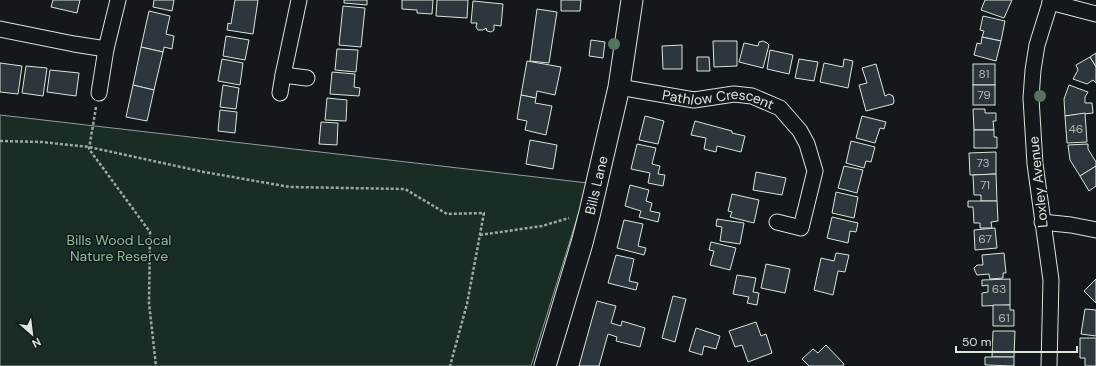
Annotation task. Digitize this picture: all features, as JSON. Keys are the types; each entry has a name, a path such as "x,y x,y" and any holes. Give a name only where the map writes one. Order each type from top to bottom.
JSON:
{"street":[{"path":"99,93 106,49 118,0"},
{"path":"280,92 299,0"},
{"name":"Bills Lane","path":"546,366 590,212 619,87 632,0"},
{"path":"1051,1 1096,14"},
{"name":"Loxley Avenue","path":"1049,366 1051,280 1035,164 1031,98 1037,45 1051,1"},
{"path":"0,29 106,49"},
{"path":"283,75 307,78"},
{"name":"Pathlow Crescent","path":"619,87 694,100 734,94 752,96 780,108 800,130 807,144 815,171 801,228 777,222"},
{"path":"1042,222 1071,225 1096,230"}],"path":[{"path":"99,93 89,149 150,232 149,303 156,366"},
{"path":"0,141 42,142 89,147 204,172 290,187 405,189 447,214 484,213 467,304 450,366"},
{"path":"480,236 542,226 590,212"}],"green space":[{"name":"Bills Wood Local Nature Reserve","path":"0,115 588,183 531,366 0,366"}],"building":[{"path":"53,0 80,0 77,13 51,7"},
{"path":"154,0 174,0 172,11 153,7"},
{"path":"235,0 258,0 253,34 227,30 228,23 231,24"},
{"path":"344,0 367,0 367,5 344,3"},
{"path":"402,0 433,0 432,14 417,13 417,10 402,9"},
{"path":"437,0 468,0 467,18 436,16"},
{"path":"561,0 581,0 580,11 561,11"},
{"path":"985,0 1012,0 1004,18 981,10"},
{"path":"473,1 503,4 501,26 494,25 494,30 491,32 487,31 486,28 483,30 478,30 476,27 477,23 471,23"},
{"path":"343,6 365,8 361,47 339,45"},
{"path":"537,9 557,12 549,63 530,61"},
{"path":"149,11 170,16 166,34 174,36 172,49 164,47 163,52 141,47"},
{"path":"983,16 1005,21 1001,41 982,37 984,31 980,30"},
{"path":"226,36 249,40 245,60 223,56"},
{"path":"982,37 1001,41 996,61 974,55 977,43 981,44"},
{"path":"591,40 605,42 603,58 589,56"},
{"path":"713,41 737,41 737,66 714,67"},
{"path":"763,41 769,45 763,68 739,62 744,43 758,46 759,42"},
{"path":"682,45 682,69 663,69 662,46"},
{"path":"141,47 163,52 154,90 133,85"},
{"path":"337,49 358,50 356,72 335,70"},
{"path":"770,50 793,55 789,74 767,69"},
{"path":"1096,53 1096,67 1090,57"},
{"path":"697,57 709,57 710,71 697,71"},
{"path":"1090,57 1096,67 1096,83 1093,80 1087,84 1073,79 1078,70 1076,65"},
{"path":"222,59 243,63 240,85 218,81"},
{"path":"799,59 818,62 814,81 795,78"},
{"path":"844,59 853,61 848,88 820,82 824,63 843,67"},
{"path":"527,61 561,67 555,95 537,91 536,98 521,95"},
{"path":"0,63 22,66 18,94 0,92"},
{"path":"876,64 885,96 889,94 893,96 894,101 893,104 866,111 859,85 867,83 862,68"},
{"path":"973,64 995,64 995,85 973,85"},
{"path":"26,66 47,68 43,96 22,93"},
{"path":"50,70 79,73 76,96 47,92"},
{"path":"332,72 355,74 354,87 360,88 359,96 330,94"},
{"path":"133,85 154,90 147,121 126,117"},
{"path":"223,85 239,88 236,109 220,107"},
{"path":"973,85 995,85 995,105 973,105"},
{"path":"1069,85 1088,92 1085,97 1085,103 1092,103 1093,113 1065,116 1064,99"},
{"path":"521,95 536,98 535,103 552,106 546,135 525,130 527,121 517,119"},
{"path":"327,98 347,100 346,121 325,120"},
{"path":"973,109 985,109 985,113 996,113 996,121 993,121 994,130 974,130"},
{"path":"220,110 237,112 235,133 218,131"},
{"path":"1085,113 1087,142 1067,143 1065,116"},
{"path":"645,116 664,121 658,144 639,140"},
{"path":"862,116 886,122 884,129 880,128 875,143 856,138"},
{"path":"695,121 745,136 741,152 717,146 716,152 704,149 706,138 691,135"},
{"path":"321,122 338,123 337,145 319,144"},
{"path":"974,130 994,130 994,137 997,137 997,148 974,148"},
{"path":"530,140 557,145 553,169 526,164"},
{"path":"851,141 875,147 871,162 866,161 864,168 846,163"},
{"path":"637,144 656,148 652,164 660,166 658,174 665,175 663,186 648,183 650,173 631,169"},
{"path":"1088,144 1088,149 1096,162 1096,166 1080,176 1070,160 1068,145"},
{"path":"996,152 996,174 970,175 969,153"},
{"path":"844,166 863,170 857,193 838,188"},
{"path":"1096,166 1096,186 1089,191 1080,176"},
{"path":"756,172 786,178 782,195 753,190"},
{"path":"996,174 997,201 981,201 981,195 974,195 973,175"},
{"path":"630,185 649,190 646,201 652,203 650,211 660,213 658,222 639,217 641,211 625,206"},
{"path":"836,192 858,197 854,218 832,213"},
{"path":"732,194 759,200 754,223 730,217 732,212 728,211"},
{"path":"968,201 997,201 998,221 991,222 992,228 980,228 980,223 974,223 973,207 968,207"},
{"path":"832,217 858,223 856,232 850,231 848,243 827,238"},
{"path":"717,219 744,223 740,244 720,241 722,227 716,226"},
{"path":"624,220 643,224 638,246 646,248 644,255 617,248"},
{"path":"995,228 997,248 975,250 974,230"},
{"path":"711,242 736,248 730,270 710,265 714,251 709,250"},
{"path":"836,253 849,255 845,272 838,271 833,295 814,290 821,258 834,261"},
{"path":"1004,253 1006,273 1003,273 1003,278 990,279 989,274 977,275 974,268 977,265 983,265 982,255"},
{"path":"616,255 634,259 629,281 638,283 636,290 608,283"},
{"path":"766,264 790,269 785,293 761,288"},
{"path":"737,275 756,278 753,292 759,293 757,305 747,303 749,297 733,294"},
{"path":"1010,279 1010,305 982,306 982,293 988,292 988,285 982,286 982,280"},
{"path":"1096,279 1096,303 1084,291"},
{"path":"673,296 686,299 675,342 662,338"},
{"path":"597,301 616,306 611,323 621,326 622,321 645,328 640,347 616,341 617,337 608,334 599,366 579,366"},
{"path":"993,305 1010,305 1010,310 1014,310 1014,326 993,326"},
{"path":"1085,309 1096,310 1096,336 1081,334"},
{"path":"756,322 761,336 766,334 772,353 748,362 742,345 735,347 729,331"},
{"path":"696,328 720,336 716,349 704,346 702,355 689,351"},
{"path":"993,331 1015,331 1014,357 992,357"},
{"path":"1080,338 1096,338 1096,366 1085,366 1085,358 1080,358"},
{"path":"826,345 844,364 843,366 809,366 802,359 813,349 818,353"},
{"path":"985,357 1014,357 1014,366 985,365"}]}
